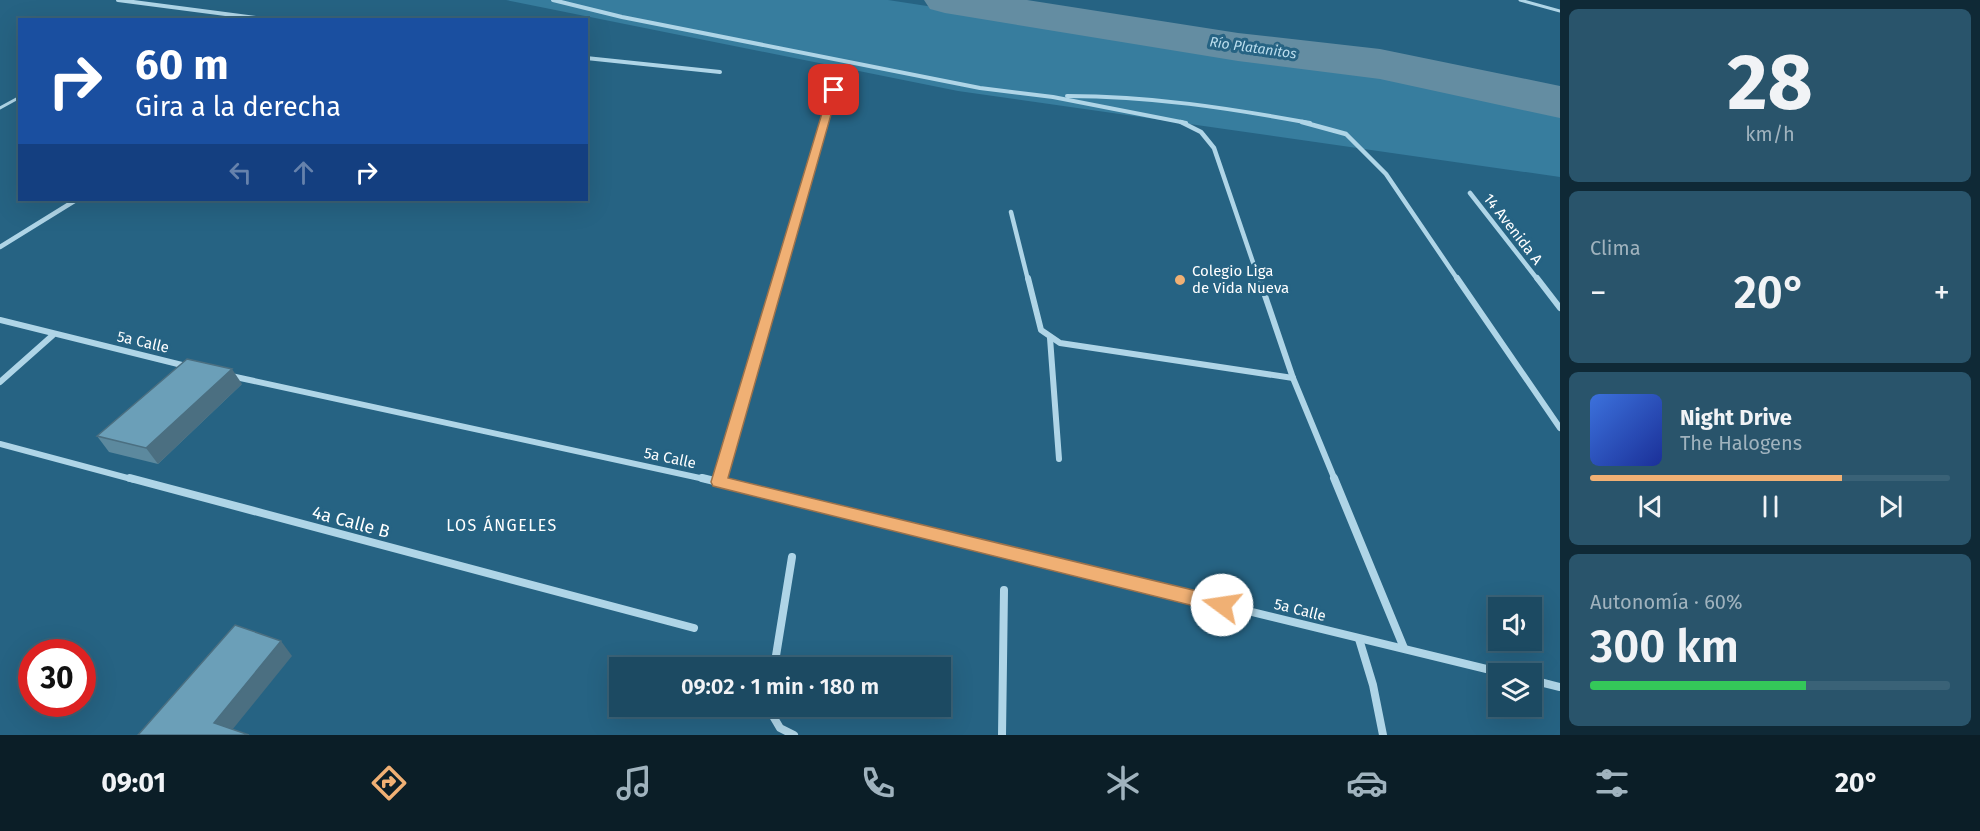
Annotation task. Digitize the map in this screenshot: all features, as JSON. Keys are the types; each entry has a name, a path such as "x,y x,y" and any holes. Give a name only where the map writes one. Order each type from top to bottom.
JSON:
{"street":[{"path":"118,0 257,18"},
{"path":"553,0 622,17 980,88 1053,97 1183,122 1198,129 1208,137 1293,378 1404,648"},
{"path":"588,58 720,72"},
{"path":"719,482 834,90"},
{"path":"1053,97 1122,96 1212,105 1320,124 1346,134 1386,174 1560,428"},
{"name":"14 Avenida A","path":"1470,193 1560,308"},
{"path":"0,247 74,201"},
{"path":"1011,212 1041,330 1050,338 1060,343 1293,378"},
{"name":"5a Calle","path":"0,320 189,367"},
{"path":"0,382 53,335"},
{"path":"1050,338 1059,459"},
{"name":"5a Calle","path":"224,375 719,482 1488,669"},
{"name":"4a Calle B","path":"0,444 694,628"},
{"path":"776,657 792,557"},
{"path":"1002,735 1004,590"},
{"path":"1359,639 1373,685 1383,735"},
{"path":"1542,682 1560,687"},
{"path":"774,717 780,728 794,735"}],"lane":[{"path":"1520,0 1560,11"},
{"path":"0,108 18,98"}],"shaded area":[{"path":"506,0 888,0 1361,73 1560,114 1560,177 958,91"}],"building":[{"path":"187,359 232,369 146,448 97,436"},
{"path":"235,625 281,641 214,723 249,735 138,735"}],"waterway":[{"name":"Río Platanitos","path":"945,0 1238,47 1380,64 1560,102"}],"place":[{"name":"Colegio Liga de Vida Nueva","path":"1180,280"}],"district":[{"name":"LOS ÁNGELES","path":"502,525"}],"route":[{"path":"834,90 719,482 1222,605"}]}
